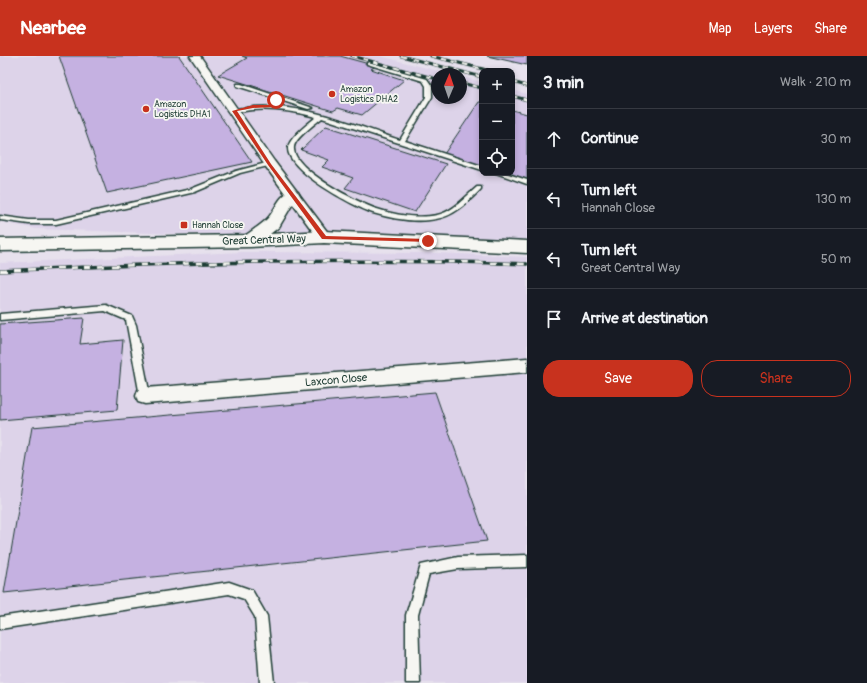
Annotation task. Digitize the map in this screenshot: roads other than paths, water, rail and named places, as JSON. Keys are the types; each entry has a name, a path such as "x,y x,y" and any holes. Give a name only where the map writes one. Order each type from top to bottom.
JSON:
{"main road":[{"path":"250,241 273,223 286,202 292,196"},
{"name":"Great Central Way","path":"0,245 250,241 324,237 527,246"}],"street":[{"path":"195,56 292,196 324,237"},
{"name":"Laxcon Close","path":"145,396 527,365"}],"lane":[{"path":"369,63 426,80 429,86 429,97 402,142"},
{"path":"239,85 329,115"},
{"path":"273,106 279,98"},
{"path":"234,111 253,106 273,106 307,112 479,167"},
{"path":"321,116 297,138 291,147 291,153 298,163 325,185 354,202 374,211 409,218 437,218 448,214 479,188"},
{"path":"0,218 29,222 56,222 193,191 238,172 270,164"},
{"path":"508,176 527,182"},
{"path":"0,317 106,308 129,318 132,325 145,396"},
{"path":"413,683 412,615 425,569 458,563 526,562"},
{"path":"0,623 230,588 248,594 261,616 267,683"}],"railway":[{"path":"352,56 431,77"},
{"path":"401,56 479,76"},
{"path":"431,56 479,68"},
{"path":"515,83 527,86"},
{"path":"467,84 479,87"},
{"path":"515,97 527,100"},
{"path":"0,271 132,265 329,261 527,264"}],"place":[{"name":"Amazon Logistics DHA2","path":"332,94"},
{"name":"Amazon Logistics DHA1","path":"146,109"},
{"name":"Hannah Close","path":"184,225"}]}
